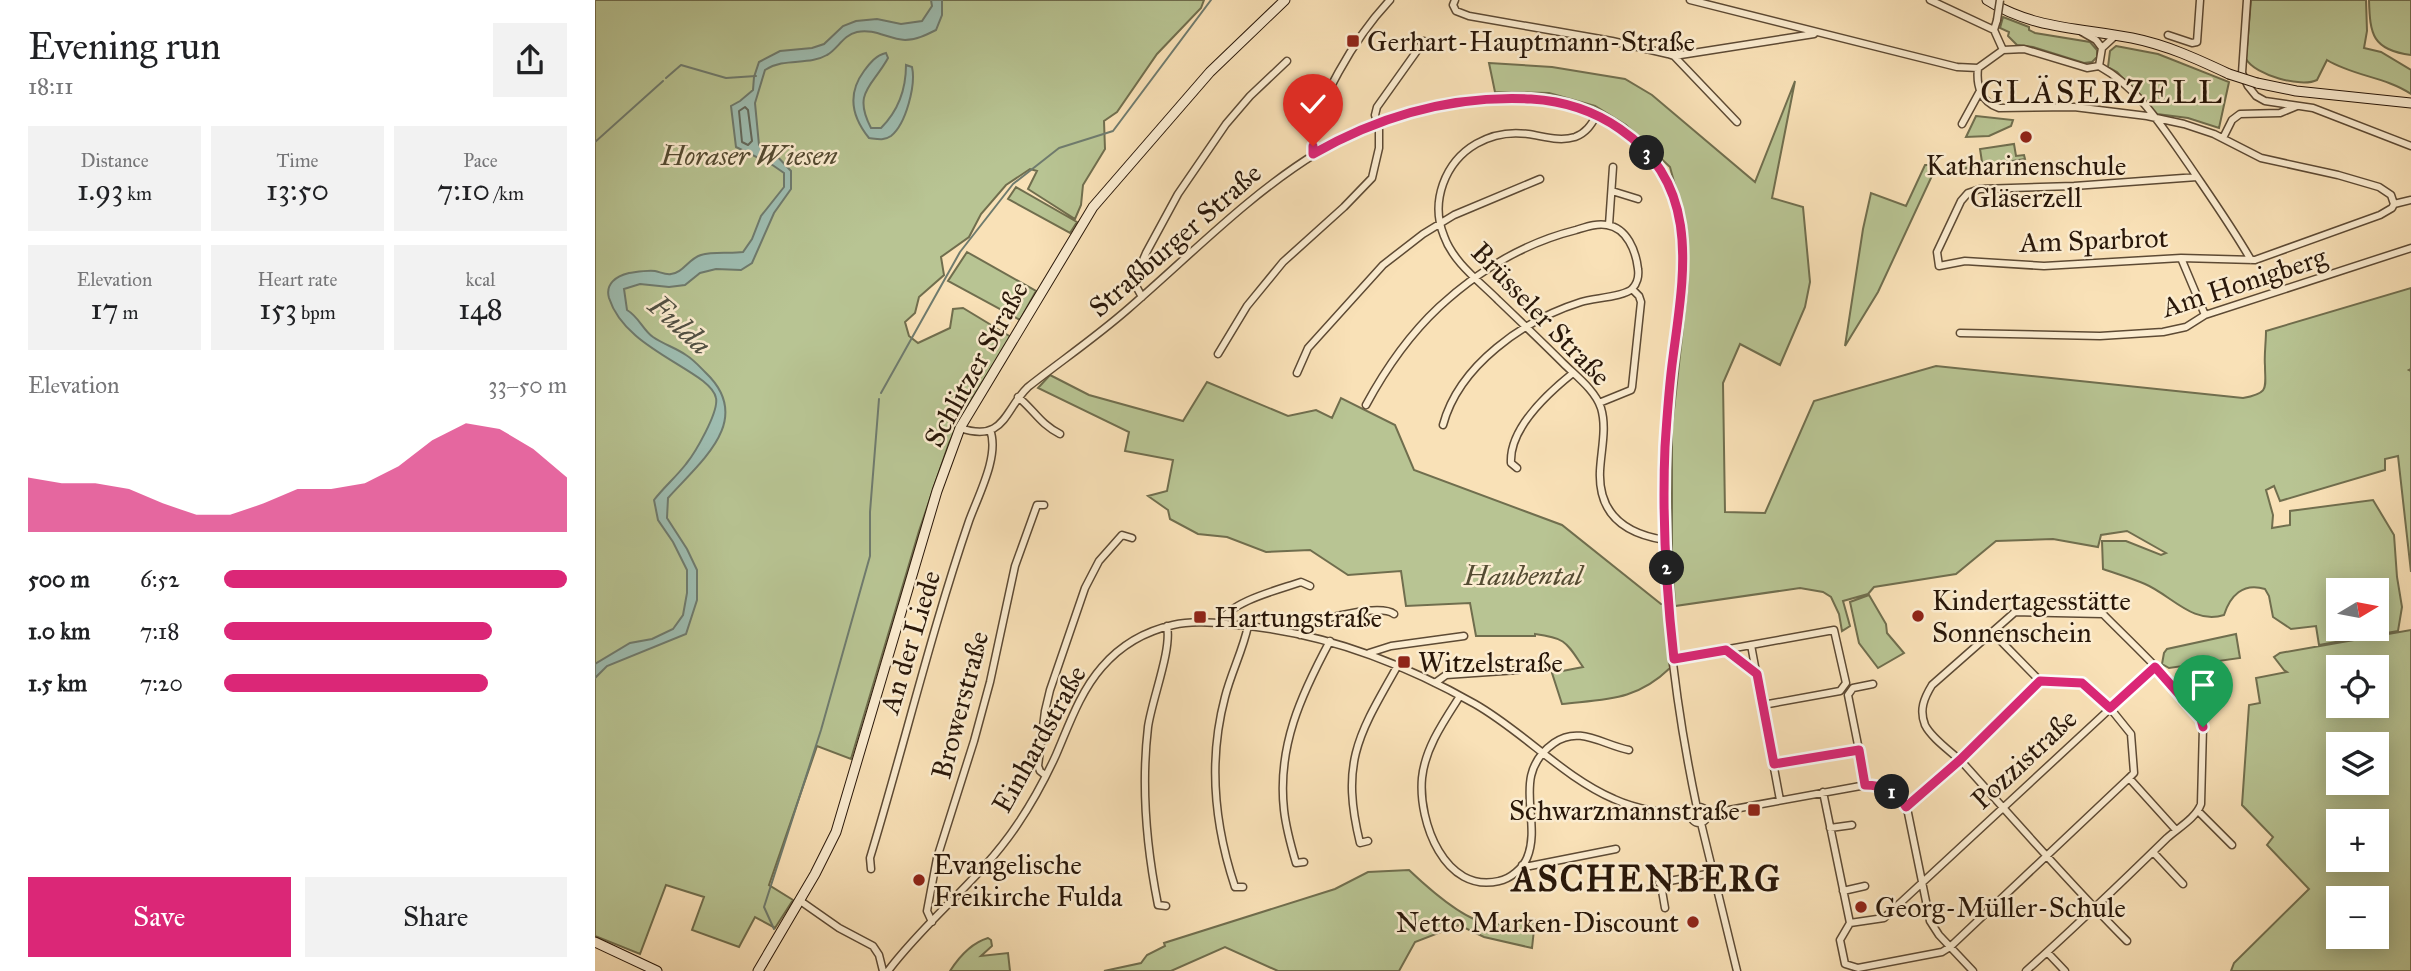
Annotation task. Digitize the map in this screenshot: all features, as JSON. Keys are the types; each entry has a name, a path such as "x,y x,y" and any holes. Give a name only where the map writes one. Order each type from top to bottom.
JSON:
{"main road":[{"name":"Schlitzer Straße","path":"758,971 824,857 840,819 937,491 960,428 1093,207 1210,72 1285,0"},
{"path":"1987,0 2032,22 2082,32 2117,35 2168,47 2229,74 2257,83 2296,91 2411,103"},
{"path":"595,942 657,971"}],"street":[{"path":"1313,154 1313,137 1336,78 1363,33 1389,0"},
{"path":"1690,0 1719,4 1816,33 1949,65 1978,68 2003,50 2024,49 2087,68 2099,66 2117,75 2155,118 2251,260"},
{"path":"1930,0 1946,4 1994,30 2003,50"},
{"path":"1994,30 2000,0"},
{"path":"2168,35 2192,43 2197,42 2200,0"},
{"path":"2247,0 2242,66 2248,86 2256,96 2313,108 2411,146"},
{"path":"1454,3 1456,11 1469,16 1612,41 1674,56 1816,33"},
{"path":"2082,32 2096,40 2102,48"},
{"path":"2099,66 2102,48 2117,35"},
{"path":"1218,354 1247,306 1283,262 1372,178 1379,148 1377,107 1424,41"},
{"path":"1674,56 1737,122"},
{"path":"1142,297 1136,286 1136,276 1183,185 1250,96 1287,61"},
{"path":"1978,68 1980,91 1987,102 1999,108 2067,107 2184,124 2223,138 2262,158 2379,187 2391,195 2393,204"},
{"path":"1962,124 1980,91"},
{"name":"Straßburger Straße","path":"990,430 1002,423 1018,397 1031,384 1092,339 1251,200 1313,154 1377,122 1437,105 1500,99 1555,102 1597,115 1636,140 1653,160 1672,193 1682,232 1683,275 1666,438 1665,540 1680,718 1697,808"},
{"path":"2223,138 2232,120 2241,114 2280,113 2299,106"},
{"name":"Brüsseler Straße","path":"1597,115 1586,130 1573,138 1507,133 1475,144 1456,161 1445,178 1440,198 1440,223 1444,238 1453,253 1474,277 1573,373 1599,403 1604,423 1600,483 1606,504 1614,517 1627,529 1644,537 1665,540"},
{"path":"1609,225 1613,167"},
{"name":"Am Sparbrot","path":"2197,177 2074,186 1980,189 1968,193 1961,201 1937,252 1939,266 1965,261 2044,266 2182,258 2260,259 2380,215 2392,208 2393,204 2411,200"},
{"path":"1297,373 1308,348 1383,265 1440,223 1471,207 1540,180"},
{"path":"1612,191 1638,199"},
{"path":"1366,405 1387,366 1423,323 1474,277 1535,243 1595,224 1609,225 1628,238 1634,249 1639,272 1632,289 1568,307 1526,327 1478,366 1455,397 1443,425"},
{"name":"Am Honigberg","path":"1960,333 2100,336 2163,332 2186,327 2205,315 2411,248"},
{"path":"2182,258 2205,315"},
{"path":"1599,403 1631,390 1632,387 1641,302 1632,289"},
{"path":"1517,468 1511,463 1510,452 1520,431 1536,407 1573,373"},
{"path":"1018,397 1044,425 1060,434"},
{"path":"960,428 990,430"},
{"name":"An der Liede","path":"871,869 870,858 908,718 960,547 991,461 994,445 990,430"},
{"name":"Browerstraße","path":"932,922 927,911 935,867 987,694 1015,566 1037,505 1044,505"},
{"path":"1045,775 1040,771 1038,763 1045,711 1085,587 1098,561 1122,535 1132,538"},
{"path":"1219,623 1225,613 1250,600 1301,582 1310,586"},
{"path":"1300,635 1310,624 1325,620 1378,610 1388,610 1394,614"},
{"path":"2026,971 2093,907 2198,811 2201,804 2201,719 2103,614 2015,612 1932,685 1923,701 1922,714 1926,728 1960,760 2093,907 2127,942"},
{"name":"Einhardstraße","path":"888,971 1005,842 1032,802 1082,698 1101,668 1135,639 1167,626 1188,622 1248,626 1330,641 1369,653 1435,682 1499,719 1589,786 1615,800 1645,809 1691,816"},
{"path":"1166,906 1158,905 1146,834 1143,786 1154,693 1169,644 1167,626"},
{"path":"1244,887 1235,887 1225,856 1216,813 1215,767 1220,716 1248,626"},
{"path":"1674,659 1834,630 1846,683 1840,691 1763,705"},
{"path":"1822,792 1850,923 1840,940 1845,968 1881,967 1943,952 1950,947 2134,773 2131,734 2110,708 2082,683 2040,681 1992,632"},
{"path":"1369,653 1391,646 1464,636"},
{"path":"1304,862 1296,863 1286,819 1283,786 1285,753 1299,703 1330,641"},
{"path":"1751,645 1780,800"},
{"path":"1726,650 1757,674"},
{"path":"1368,841 1360,843 1354,816 1352,769 1364,727 1398,665"},
{"name":"Pozzistraße","path":"1850,923 1884,918 2155,667"},
{"path":"1435,682 1454,674 1518,670"},
{"path":"1906,807 1960,760 2040,681"},
{"path":"1865,785 1848,695 1853,688 1873,684"},
{"path":"1460,696 1431,747 1423,769 1423,803 1433,840 1441,853 1459,874 1476,884 1504,880 1528,857 1531,839 1528,785 1544,753 1560,739 1578,735 1629,750"},
{"path":"1774,764 1859,750"},
{"path":"2129,778 2176,830"},
{"path":"1707,814 1865,785 1887,789 1906,807 1930,921 1973,971"},
{"path":"1697,808 1703,809 1707,814 1706,820 1701,823 1695,822 1691,816 1697,808"},
{"path":"2198,811 2232,845"},
{"path":"1701,823 1737,971"},
{"path":"1830,828 1851,825"},
{"path":"1522,865 1530,866 1616,849"},
{"path":"2153,852 2183,884"},
{"path":"1665,908 1661,883 1713,873"},
{"path":"1843,891 1865,886"},
{"path":"1663,898 1673,896"},
{"path":"799,900 839,928 873,946 878,952 883,971"},
{"path":"2047,952 2065,971"}],"green space":[{"name":"Horaser Wiesen","path":"595,0 1204,0 1201,8 1157,54 1117,112 1104,121 1105,149 1083,185 1081,205 1075,219 1028,189 1037,171 1030,169 1006,185 981,214 969,237 941,257 944,275 919,297 915,313 905,322 909,336 918,343 950,328 953,309 963,308 1011,337 968,405 949,443 919,531 851,759 817,746 769,885 793,900 775,928 755,917 739,947 692,930 704,897 666,885 640,954 595,936"},
{"path":"2251,0 2366,0 2367,31 2364,48 2381,52 2411,70 2411,94 2327,60 2317,80 2310,82 2290,81 2259,70 2246,59"},
{"path":"2369,0 2411,0 2411,55 2388,49 2376,38 2372,31"},
{"path":"2003,17 2029,27 2029,30 2035,33 2090,42 2097,50 2097,57 2092,62 2084,63 2033,47 2017,45 2008,36 2009,32 2000,28"},
{"path":"2116,46 2158,54 2229,82 2219,128 2188,118 2157,114 2117,72 2108,67 2110,51"},
{"path":"1489,63 1552,67 1625,79 1652,95 1755,182 1795,81 1772,198 1803,207 1810,282 1805,307 1780,365 1740,344 1723,383 1725,512 1765,513 1814,401 1936,366 2243,398 2258,394 2264,388 2266,331 2411,288 2411,572 2398,456 2385,459 2385,470 2280,501 2274,486 2266,490 2273,515 2272,528 2290,525 2290,511 2373,500 2394,535 2402,607 2398,631 2389,633 2389,578 2326,578 2326,641 2342,641 2319,645 2316,626 2291,629 2273,617 2269,596 2265,589 2257,587 2239,592 2224,615 2202,616 2145,584 2103,569 2102,541 2126,541 2161,555 2166,553 2127,531 2101,535 2098,547 2053,539 1996,541 1956,574 1874,587 1868,594 1843,601 1850,626 1842,631 1839,614 1831,597 1823,592 1800,588 1675,606 1672,555 1672,428 1688,282 1687,230 1670,167 1626,125 1595,106 1549,93 1495,92"},
{"path":"1976,116 2013,120 2011,126 1989,136 1966,137"},
{"path":"2014,144 2016,156 2024,155 2025,159 1955,170 1954,166 1982,162 1980,149"},
{"path":"1925,165 1937,165 1878,292 1845,346 1871,193 1906,206"},
{"path":"1016,187 1077,222 1070,233 1008,199"},
{"path":"967,252 1036,291 1020,320 948,281"},
{"name":"Haubental","path":"1050,375 1089,395 1183,421 1207,382 1288,416 1316,410 1332,418 1341,398 1395,425 1414,470 1562,525 1664,604 1670,668 1645,687 1632,693 1562,704 1552,673 1583,667 1569,647 1553,637 1535,634 1476,636 1470,603 1406,606 1401,571 1348,575 1310,550 1266,552 1227,537 1198,534 1170,519 1168,510 1148,496 1167,491 1173,460 1125,451 1129,432 1038,388"},
{"path":"1869,595 1886,624 1887,633 1904,653 1878,668 1859,643 1850,602"},
{"path":"2411,630 2411,971 2231,971 2234,963 2309,889 2267,845 2273,837 2242,805 2249,705 2260,703 2256,678 2287,672 2274,657 2280,653 2348,641 2389,641 2389,634"},
{"path":"2236,634 2240,658 2169,668 2162,664 2167,649"},
{"path":"1409,870 1447,903 1481,922 1496,924 1535,920 1532,948 1484,937 1459,925 1415,942 1399,971 1278,971 1225,947 1171,971 1104,971 1141,963 1147,955 1165,946 1164,943 1335,889 1368,872"},
{"path":"988,938 992,946 981,956 1008,953 1010,971 950,971 966,951"}],"water":[{"path":"931,0 942,0 942,15 936,30 925,35 905,40 869,31 857,32 820,58 780,64 765,70 755,103 759,145 775,154 791,171 791,189 774,213 752,263 741,270 716,269 700,273 685,285 669,287 640,284 624,289 627,310 646,331 692,359 720,390 725,407 724,424 707,455 668,498 667,518 697,570 697,600 686,634 607,666 595,678 595,664 630,643 652,639 673,629 683,615 687,570 658,520 654,500 695,451 716,404 714,393 705,383 649,346 625,325 609,298 610,285 620,276 629,273 675,273 701,255 743,252 752,239 761,216 784,187 784,173 736,147 731,106 753,90 759,62 780,51 824,44 843,26 856,21 877,19 901,24 922,21 932,6"},
{"path":"886,53 888,58 864,97 866,116 871,128 881,128 896,107 903,91 906,65 912,67 911,94 901,123 891,136 886,139 869,138 855,114 855,88 871,62"}],"waterway":[{"path":"881,393 960,252 1013,184 1059,148 1113,131 1211,0"},
{"path":"666,78 681,65 726,78 756,76"},
{"path":"595,142 663,81"},
{"path":"774,929 764,907 821,730 870,556 870,512 879,399"}],"place":[{"name":"Gerhart-Hauptmann-Straße","path":"1353,41"},
{"name":"Katharinenschule Gläserzell","path":"2026,137"},
{"name":"Kindertagesstätte Sonnenschein","path":"1918,616"},
{"name":"Hartungstraße","path":"1200,617"},
{"name":"Witzelstraße","path":"1404,662"},
{"name":"Schwarzmannstraße","path":"1754,810"},
{"name":"Evangelische Freikirche Fulda","path":"919,880"},
{"name":"Georg-Müller-Schule","path":"1861,907"},
{"name":"Netto Marken-Discount","path":"1693,922"}],"district":[{"name":"GLÄSERZELL","path":"2102,92"},
{"name":"ASCHENBERG","path":"1647,879"}],"route":[{"path":"1313,146 1313,154 1377,122 1437,105 1481,99 1528,99 1583,108 1617,126 1636,140 1653,160 1667,182 1676,204 1684,243 1682,291 1667,418 1664,480 1669,612 1674,659 1726,650 1757,674 1774,764 1859,750 1865,785 1887,789 1906,807 1960,760 2040,681 2082,683 2110,708 2155,667 2201,719 2203,727"}],"water label":[{"name":"Fulda","path":"680,325"}]}
